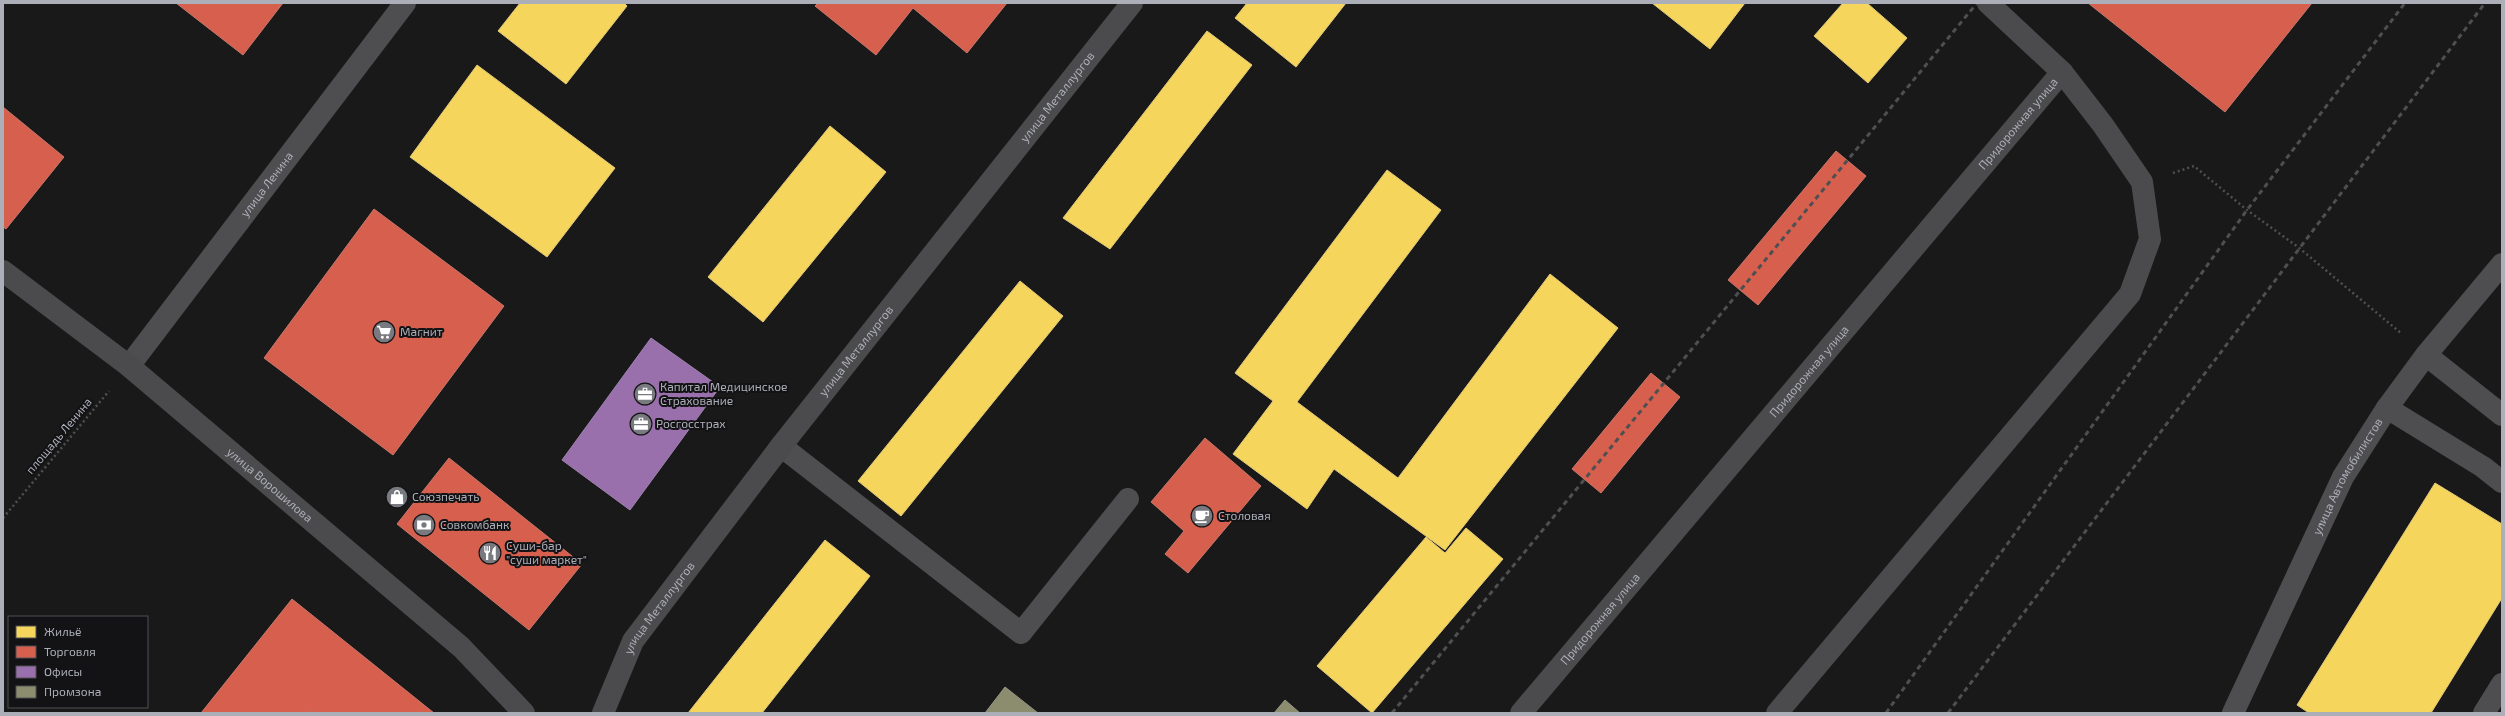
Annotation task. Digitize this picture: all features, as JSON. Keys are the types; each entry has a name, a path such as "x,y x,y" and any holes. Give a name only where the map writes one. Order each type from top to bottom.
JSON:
{"main road":[{"name":"улица Металлургов","path":"602,713 633,641 781,446 1132,3"},
{"path":"1988,3 2062,72"},
{"name":"Придорожная улица","path":"1521,713 2062,72 2103,125 2142,182 2150,238 2130,294 1777,713"},
{"name":"улица Ворошилова","path":"3,271 129,366 461,647 524,713"}],"street":[{"name":"улица Ленина","path":"129,366 405,3"},
{"name":"улица Автомобилистов","path":"2233,713 2343,477 2387,408 2426,355 2502,264"},
{"path":"2426,355 2502,416"},
{"path":"2387,408 2483,468 2502,482"},
{"path":"781,446 1021,633 1128,499"},
{"path":"2484,713 2502,684"}],"path":[{"path":"2142,182 2194,166 2247,210 2298,248 2426,355"},
{"name":"площадь Ленина","path":"3,518 129,366"}],"building: Жильё":[{"path":"520,3 624,3 627,6 566,84 498,31"},
{"path":"1247,3 1346,3 1296,67 1235,18"},
{"path":"1652,3 1745,3 1710,49"},
{"path":"1843,3 1867,3 1907,38 1868,83 1814,36"},
{"path":"1207,31 1252,65 1110,249 1063,218"},
{"path":"477,65 615,168 547,257 410,157"},
{"path":"830,126 886,172 763,322 708,277"},
{"path":"1387,170 1441,210 1297,402 1398,478 1550,274 1618,328 1445,550 1334,469 1307,509 1233,454 1273,401 1235,373"},
{"path":"1020,281 1063,316 901,516 858,481"},
{"path":"2435,483 2502,524 2502,598 2431,713 2309,713 2297,705"},
{"path":"1466,528 1503,559 1372,713 1317,666 1426,537 1445,553"},
{"path":"825,540 870,576 762,713 688,713"}],"building: Торговля":[{"path":"176,3 283,3 243,55"},
{"path":"818,3 1007,3 967,53 913,8 876,55 815,6"},
{"path":"2088,3 2312,3 2225,112"},
{"path":"3,107 64,157 6,229 3,227"},
{"path":"1836,151 1866,176 1758,305 1728,280"},
{"name":"Магнит","path":"374,209 504,306 393,455 264,358"},
{"path":"1651,373 1680,397 1601,493 1572,469"},
{"name":"Столовая","path":"1205,438 1261,486 1188,573 1165,554 1184,531 1151,502"},
{"path":"449,458 582,564 529,630 397,524"},
{"path":"292,599 434,713 313,713 310,711 309,713 201,713"}],"building: Офисы":[{"name":"Росгосстрах","path":"651,338 720,387 630,510 562,460"}],"building: Промзона":[{"path":"1005,687 1038,713 985,713"},
{"path":"1285,700 1300,713 1274,713"}],"railway":[{"path":"1392,713 1977,3"},
{"path":"1886,713 2247,210 2405,3"},
{"path":"1948,713 2485,3"}],"place":[{"name":"Магнит","path":"384,332"},
{"name":"Капитал Медицинское Страхование","path":"645,394"},
{"name":"Росгосстрах","path":"641,424"},
{"name":"Союзпечать","path":"397,497"},
{"name":"Столовая","path":"1202,516"},
{"name":"Совкомбанк","path":"424,525"},
{"name":"Суши-бар \"суши маркет\"","path":"490,553"}]}
